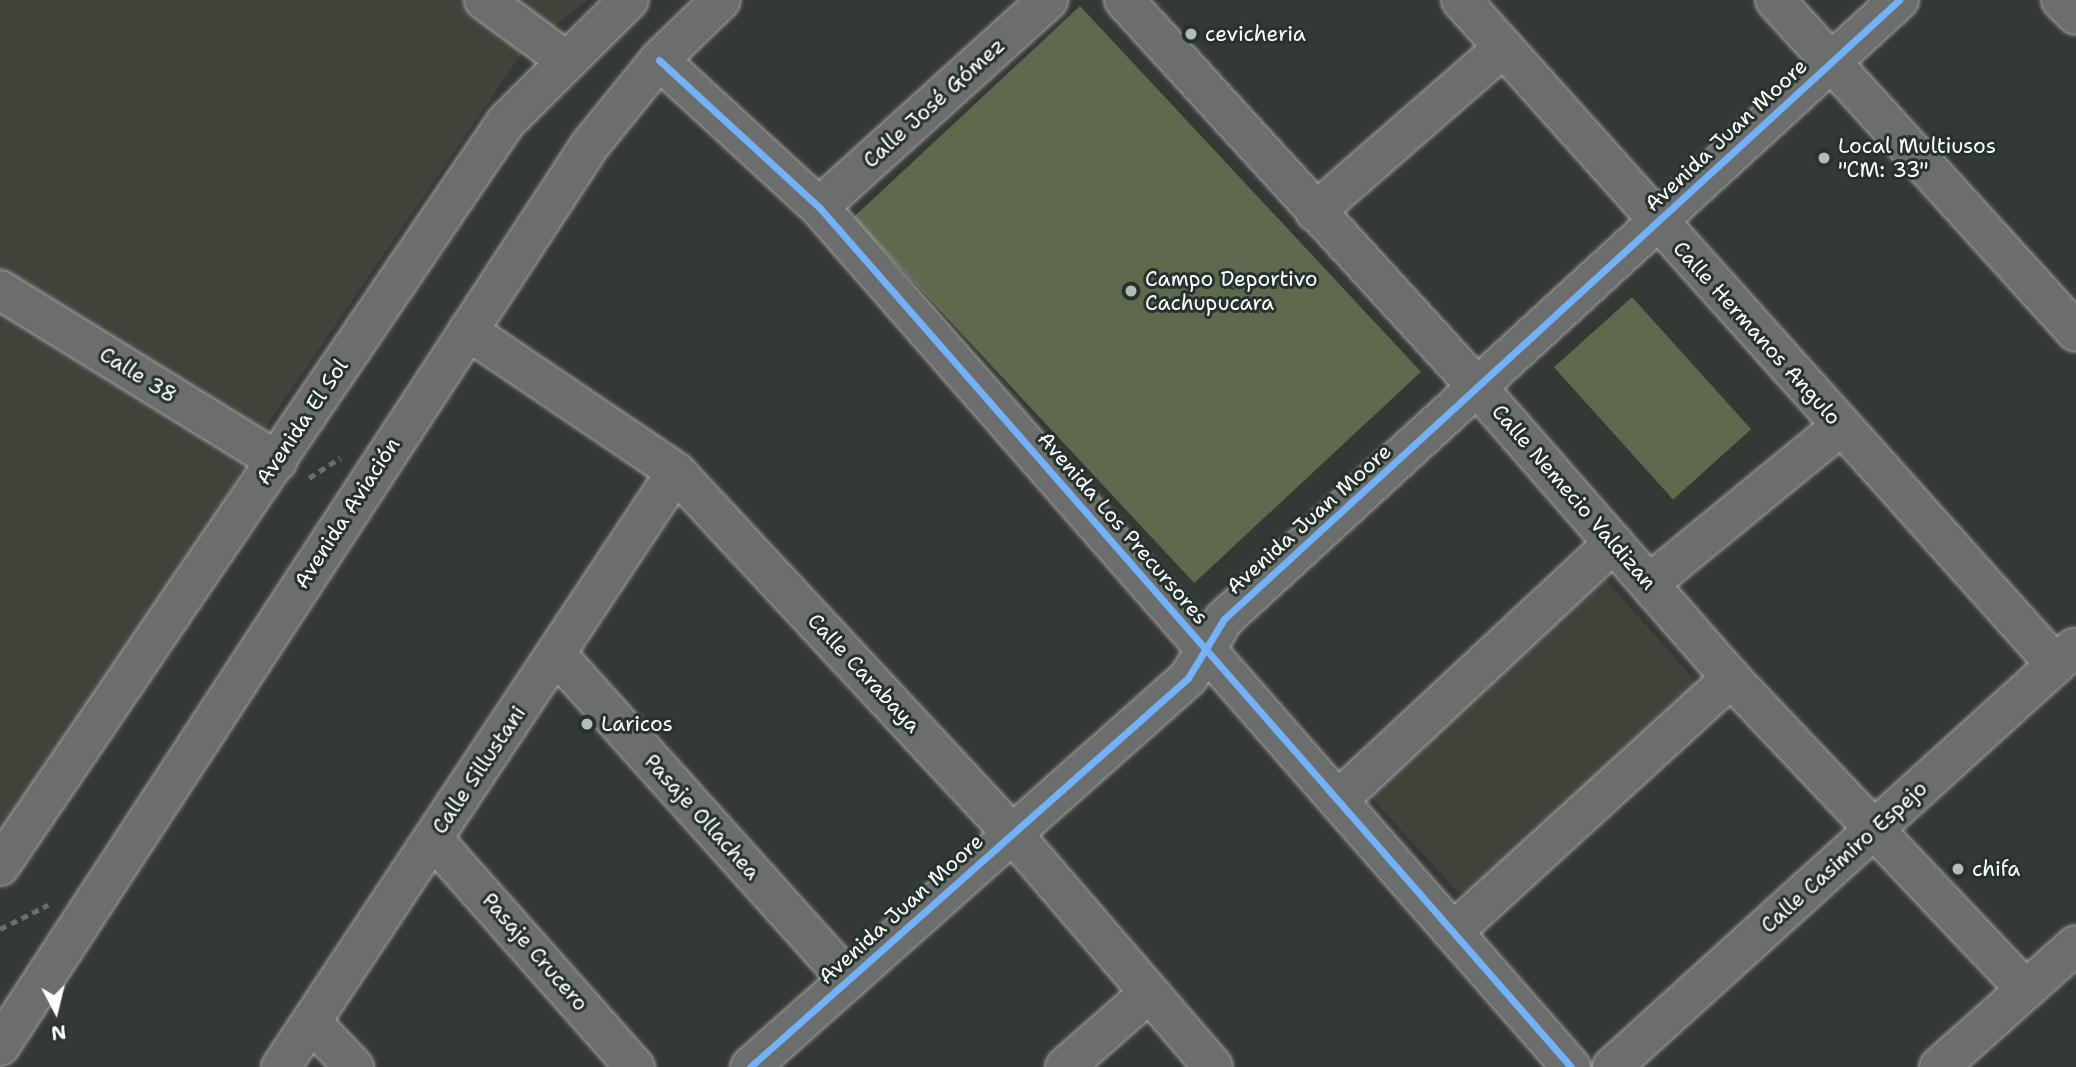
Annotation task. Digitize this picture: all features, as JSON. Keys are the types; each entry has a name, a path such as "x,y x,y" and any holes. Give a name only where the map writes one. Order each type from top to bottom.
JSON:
{"street":[{"path":"484,0 564,59"},
{"name":"Avenida El Sol","path":"0,866 267,475 441,213 506,122 564,59 629,0"},
{"name":"Avenida Aviación","path":"0,1046 590,145 659,60 721,0"},
{"name":"Calle José Gómez","path":"819,207 1048,0"},
{"name":"Calle Nemecio Valdizan","path":"1124,0 1478,388 1731,678 2026,990"},
{"name":"Calle Hermanos Angulo","path":"1461,0 1841,426 2066,656"},
{"path":"1774,0 2076,332"},
{"name":"Avenida Juan Moore","path":"750,1067 1188,678 1224,620 1899,0"},
{"path":"2062,0 2076,15"},
{"path":"1315,212 1503,48"},
{"name":"Avenida Los Precursores","path":"659,60 819,207 1571,1067"},
{"name":"Calle 38","path":"0,290 267,475"},
{"name":"Calle Carabaya","path":"468,331 676,472 1012,834 1213,1067"},
{"path":"1650,583 1841,426"},
{"name":"Calle Sillustani","path":"281,1067 676,472"},
{"path":"1338,800 1615,543"},
{"name":"Pasaje Ollachea","path":"556,654 848,980"},
{"name":"Calle Casimiro Espejo","path":"1612,1067 2066,656"},
{"path":"1453,932 1731,678"},
{"name":"Pasaje Crucero","path":"433,839 635,1067"},
{"path":"1940,1067 2076,945"},
{"path":"1065,1067 1149,993"},
{"path":"312,1023 354,1067"}],"path":[{"path":"267,475 296,487 362,443 387,452"}],"shaded area":[{"path":"0,0 587,0 524,50 273,416 39,825 0,877"},
{"path":"1599,572 1698,684 1469,892 1458,892 1371,797 1371,783"}],"green space":[{"name":"Campo Deportivo Cachupucara","path":"1080,6 1421,372 1194,583 853,217"},
{"path":"1632,297 1751,429 1673,500 1554,367"}],"cycle path":[{"path":"750,1067 1188,678 1224,619 1899,0"},
{"path":"659,60 819,207 1571,1067"}],"place":[{"name":"cevicheria","path":"1191,34"},
{"name":"Local Multiusos \"CM: 33\"","path":"1824,158"},
{"name":"Campo Deportivo Cachupucara","path":"1131,291"},
{"name":"Laricos","path":"587,724"},
{"name":"chifa","path":"1958,869"}]}
